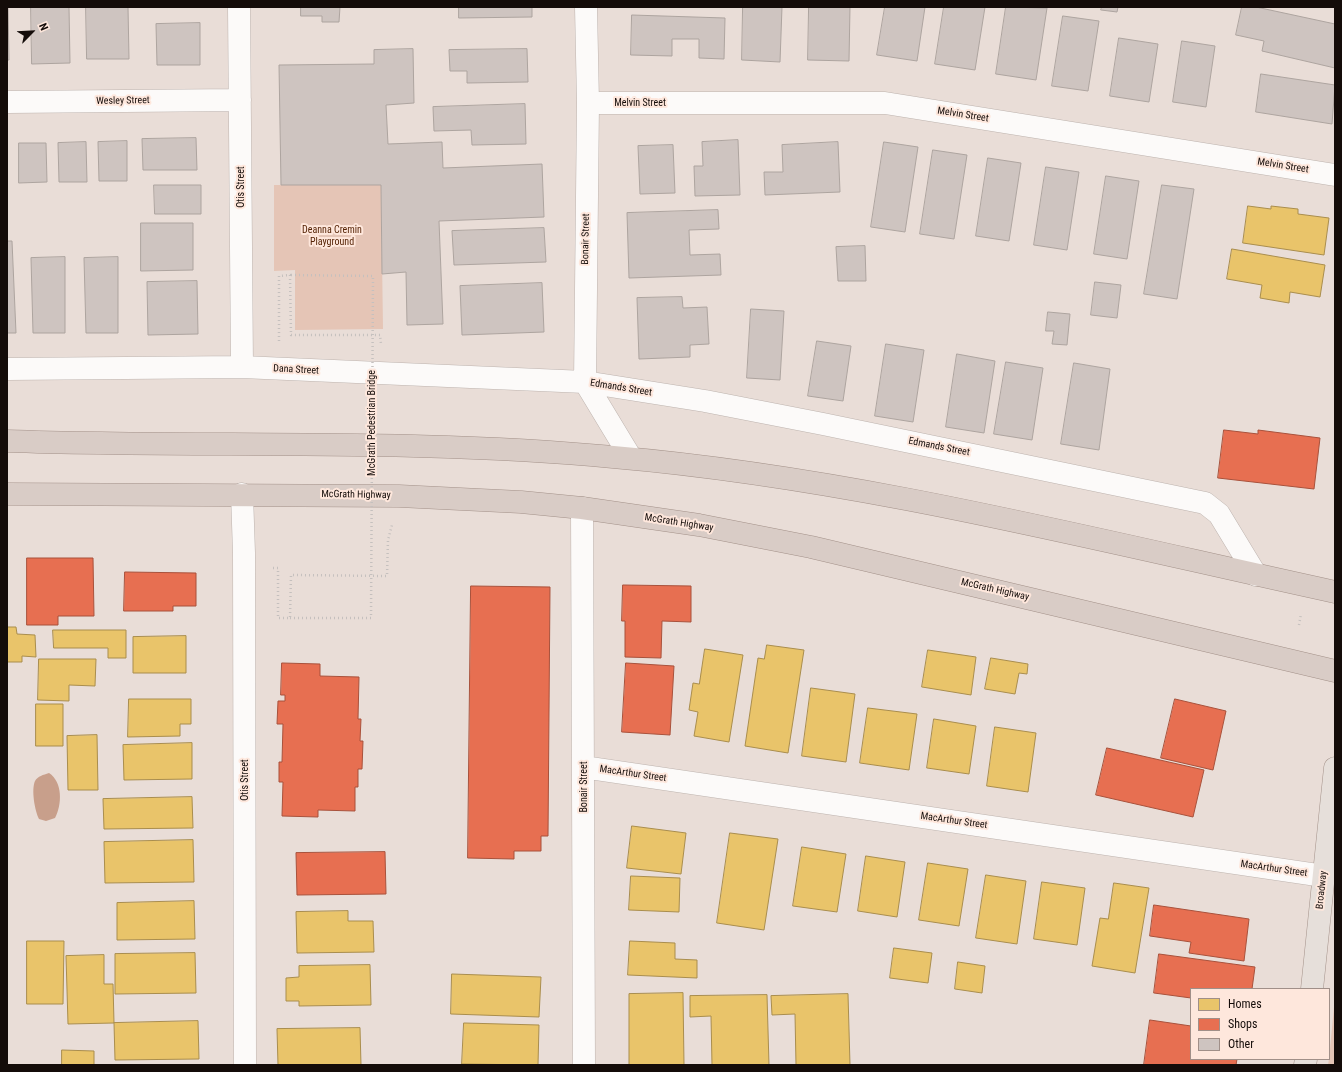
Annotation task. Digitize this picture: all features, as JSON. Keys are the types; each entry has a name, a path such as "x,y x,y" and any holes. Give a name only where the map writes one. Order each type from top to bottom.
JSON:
{"highway":[{"path":"7,441 434,446 554,452 631,458 737,471 905,499 1028,524 1335,592"},
{"name":"McGrath Highway","path":"7,494 242,494 460,499 521,502 582,508 700,526 811,547 1335,671"}],"main road":[{"name":"Broadway","path":"1312,988 1335,768"}],"street":[{"name":"Otis Street","path":"239,7 242,368"},
{"name":"Bonair Street","path":"585,382 588,103 586,7"},
{"name":"Wesley Street","path":"7,102 240,100"},
{"name":"Melvin Street","path":"588,103 885,103 1335,175"},
{"name":"Dana Street","path":"7,369 242,368 585,382"},
{"path":"585,382 631,458"},
{"name":"Edmands Street","path":"585,382 736,407 1199,501 1210,506 1219,514 1256,575"},
{"name":"Otis Street","path":"242,494 244,553 245,1065"},
{"name":"Bonair Street","path":"582,508 584,1065"},
{"name":"MacArthur Street","path":"583,767 1324,876"}],"path":[{"path":"279,341 279,276 290,276 291,335 380,335 381,345"},
{"name":"McGrath Pedestrian Bridge","path":"290,276 373,276 371,618 290,618"},
{"path":"273,568 278,568 278,618 290,618 291,575 387,576 389,545"},
{"path":"1299,625 1301,614"}],"green space":[{"name":"Deanna Cremin Playground","path":"274,185 381,185 383,329 295,330 295,270 274,271"},
{"path":"1335,997 1335,1065 1328,1065 1330,1060"}],"shaded area":[{"path":"49,773 57,782 60,800 55,818 46,821 39,819 35,806 33,790 36,779"}],"building: Homes":[{"path":"1248,206 1271,209 1271,206 1298,209 1298,214 1329,218 1324,255 1243,243"},
{"path":"1232,249 1325,265 1320,297 1290,292 1289,303 1260,298 1262,285 1227,279"},
{"path":"7,627 16,627 17,634 35,635 36,657 22,656 22,662 7,662"},
{"path":"53,630 126,630 126,658 108,658 108,648 54,648"},
{"path":"186,636 186,673 133,673 133,637"},
{"path":"767,645 804,650 788,753 745,746 758,658 764,659"},
{"path":"705,649 743,655 729,742 694,736 698,712 689,710 693,683 699,684"},
{"path":"928,650 976,657 971,695 922,687"},
{"path":"991,658 1028,664 1027,674 1019,673 1015,694 985,689"},
{"path":"39,659 96,659 95,686 69,685 69,701 38,700"},
{"path":"811,688 855,694 846,762 802,756"},
{"path":"129,699 191,699 191,724 180,724 180,736 128,737"},
{"path":"36,704 63,704 63,746 36,746"},
{"path":"868,708 917,714 909,770 860,763"},
{"path":"934,719 976,726 969,774 927,768"},
{"path":"995,727 1036,733 1028,792 987,786"},
{"path":"97,735 98,790 68,790 67,736"},
{"path":"192,743 192,779 124,780 123,745"},
{"path":"192,797 193,828 104,829 103,799"},
{"path":"632,826 686,833 681,874 627,868"},
{"path":"730,833 778,839 764,930 717,923"},
{"path":"193,840 194,882 105,883 104,842"},
{"path":"802,847 846,854 837,912 793,906"},
{"path":"866,856 905,862 897,917 858,911"},
{"path":"928,863 968,869 959,926 919,920"},
{"path":"986,875 1026,881 1017,944 976,938"},
{"path":"631,876 680,878 679,912 629,910"},
{"path":"1042,882 1085,888 1077,945 1034,939"},
{"path":"1114,883 1149,888 1135,973 1092,966 1100,918 1108,919"},
{"path":"194,901 195,939 117,940 117,903"},
{"path":"348,911 348,921 373,921 374,952 297,953 296,912"},
{"path":"27,941 64,941 63,1004 27,1004"},
{"path":"630,941 675,943 675,959 697,960 697,978 628,975"},
{"path":"894,948 932,953 928,983 890,978"},
{"path":"195,953 196,993 115,994 115,954"},
{"path":"104,955 104,984 113,984 114,1023 68,1024 66,956"},
{"path":"958,962 985,966 982,993 955,989"},
{"path":"370,965 371,1005 299,1006 299,1001 286,1001 286,978 299,977 299,966"},
{"path":"452,974 541,977 539,1017 451,1014"},
{"path":"683,993 684,1065 629,1065 629,994"},
{"path":"848,994 850,1065 796,1065 795,1014 772,1015 771,996"},
{"path":"767,995 769,1065 712,1065 711,1016 690,1017 690,996"},
{"path":"198,1021 199,1059 115,1060 114,1023"},
{"path":"464,1023 539,1025 538,1065 462,1064"},
{"path":"360,1028 361,1065 278,1065 277,1029"},
{"path":"62,1050 94,1051 94,1065 62,1065"}],"building: Shops":[{"path":"1224,430 1258,434 1258,430 1320,438 1314,489 1218,478"},
{"path":"27,558 93,558 94,616 58,616 58,625 27,625"},
{"path":"125,572 196,573 196,606 173,606 173,611 124,611"},
{"path":"623,585 691,586 691,622 662,621 661,658 625,657 625,621 622,621"},
{"path":"471,586 550,587 548,836 541,836 541,851 514,851 514,859 468,858"},
{"path":"282,663 320,664 320,676 359,677 358,719 361,719 360,741 363,741 362,769 358,769 358,787 355,787 355,811 318,810 318,817 282,816 283,782 279,782 279,762 282,762 283,724 277,724 278,701 285,701 285,695 281,695"},
{"path":"626,663 674,666 670,735 622,732"},
{"path":"1175,699 1226,711 1213,770 1161,758"},
{"path":"1107,748 1204,770 1193,817 1096,795"},
{"path":"385,852 386,894 297,895 296,853"},
{"path":"1154,905 1249,919 1244,961 1189,953 1191,942 1150,936"},
{"path":"1159,954 1255,967 1252,988 1190,988 1190,998 1154,993"},
{"path":"1150,1020 1190,1026 1190,1060 1237,1060 1236,1065 1144,1065"}],"building: Other":[{"path":"8,7 9,60 7,60"},
{"path":"31,7 69,7 70,63 32,64"},
{"path":"86,7 128,7 129,59 87,59"},
{"path":"301,7 340,7 339,22 322,22 322,16 301,16"},
{"path":"459,7 532,7 532,17 459,18"},
{"path":"743,7 782,7 780,62 742,60"},
{"path":"809,7 850,7 849,61 808,60"},
{"path":"885,7 925,7 917,61 877,55"},
{"path":"944,7 985,7 975,70 935,64"},
{"path":"1006,7 1047,8 1036,80 996,74"},
{"path":"1102,7 1118,7 1117,12 1101,10"},
{"path":"1242,7 1256,7 1335,24 1335,68 1262,51 1264,41 1236,35"},
{"path":"632,15 725,18 724,59 699,58 699,39 672,39 672,56 631,55"},
{"path":"1063,16 1099,21 1088,91 1052,86"},
{"path":"200,23 200,65 157,65 156,24"},
{"path":"1119,38 1158,44 1149,102 1110,96"},
{"path":"1182,41 1215,46 1206,107 1173,102"},
{"path":"413,49 414,103 386,105 388,144 442,142 443,168 542,164 544,217 439,221 443,324 407,325 406,272 382,274 381,185 281,185 279,65 374,64 374,50"},
{"path":"527,49 528,82 467,83 467,71 450,71 449,50"},
{"path":"1261,74 1335,85 1332,124 1256,112"},
{"path":"525,104 526,144 472,145 471,130 434,131 433,107"},
{"path":"196,138 197,170 143,170 142,139"},
{"path":"738,140 740,195 695,196 694,166 703,166 702,142"},
{"path":"127,141 127,181 99,181 98,142"},
{"path":"86,142 87,182 59,182 58,143"},
{"path":"838,142 840,192 765,195 764,172 783,172 782,145"},
{"path":"884,142 918,147 905,232 871,227"},
{"path":"19,143 46,143 47,182 19,183"},
{"path":"673,145 675,193 640,194 638,146"},
{"path":"933,150 967,155 954,239 920,234"},
{"path":"988,158 1021,163 1009,241 976,236"},
{"path":"1046,167 1079,172 1067,250 1034,245"},
{"path":"1106,176 1139,181 1127,259 1094,254"},
{"path":"154,185 201,185 201,214 155,214"},
{"path":"1162,185 1194,189 1177,299 1144,294"},
{"path":"718,210 719,229 689,230 690,255 720,254 721,275 629,278 627,213"},
{"path":"141,223 193,223 193,270 141,271"},
{"path":"544,228 546,262 454,265 452,231"},
{"path":"7,241 12,241 16,333 7,333"},
{"path":"865,246 866,281 838,281 836,247"},
{"path":"65,257 65,333 33,333 31,258"},
{"path":"118,257 118,333 86,333 84,258"},
{"path":"197,281 198,334 148,335 147,282"},
{"path":"1095,282 1121,285 1117,318 1091,315"},
{"path":"542,283 544,332 462,335 460,286"},
{"path":"682,297 683,308 707,307 709,344 690,345 690,357 639,359 637,298"},
{"path":"751,309 784,311 780,380 747,378"},
{"path":"1048,312 1070,314 1067,345 1052,344 1054,331 1046,331"},
{"path":"817,341 851,346 843,401 808,396"},
{"path":"886,344 924,350 913,422 875,416"},
{"path":"957,354 995,361 984,433 946,427"},
{"path":"1006,362 1043,368 1032,440 994,434"},
{"path":"1074,363 1110,369 1099,450 1061,444"}]}
